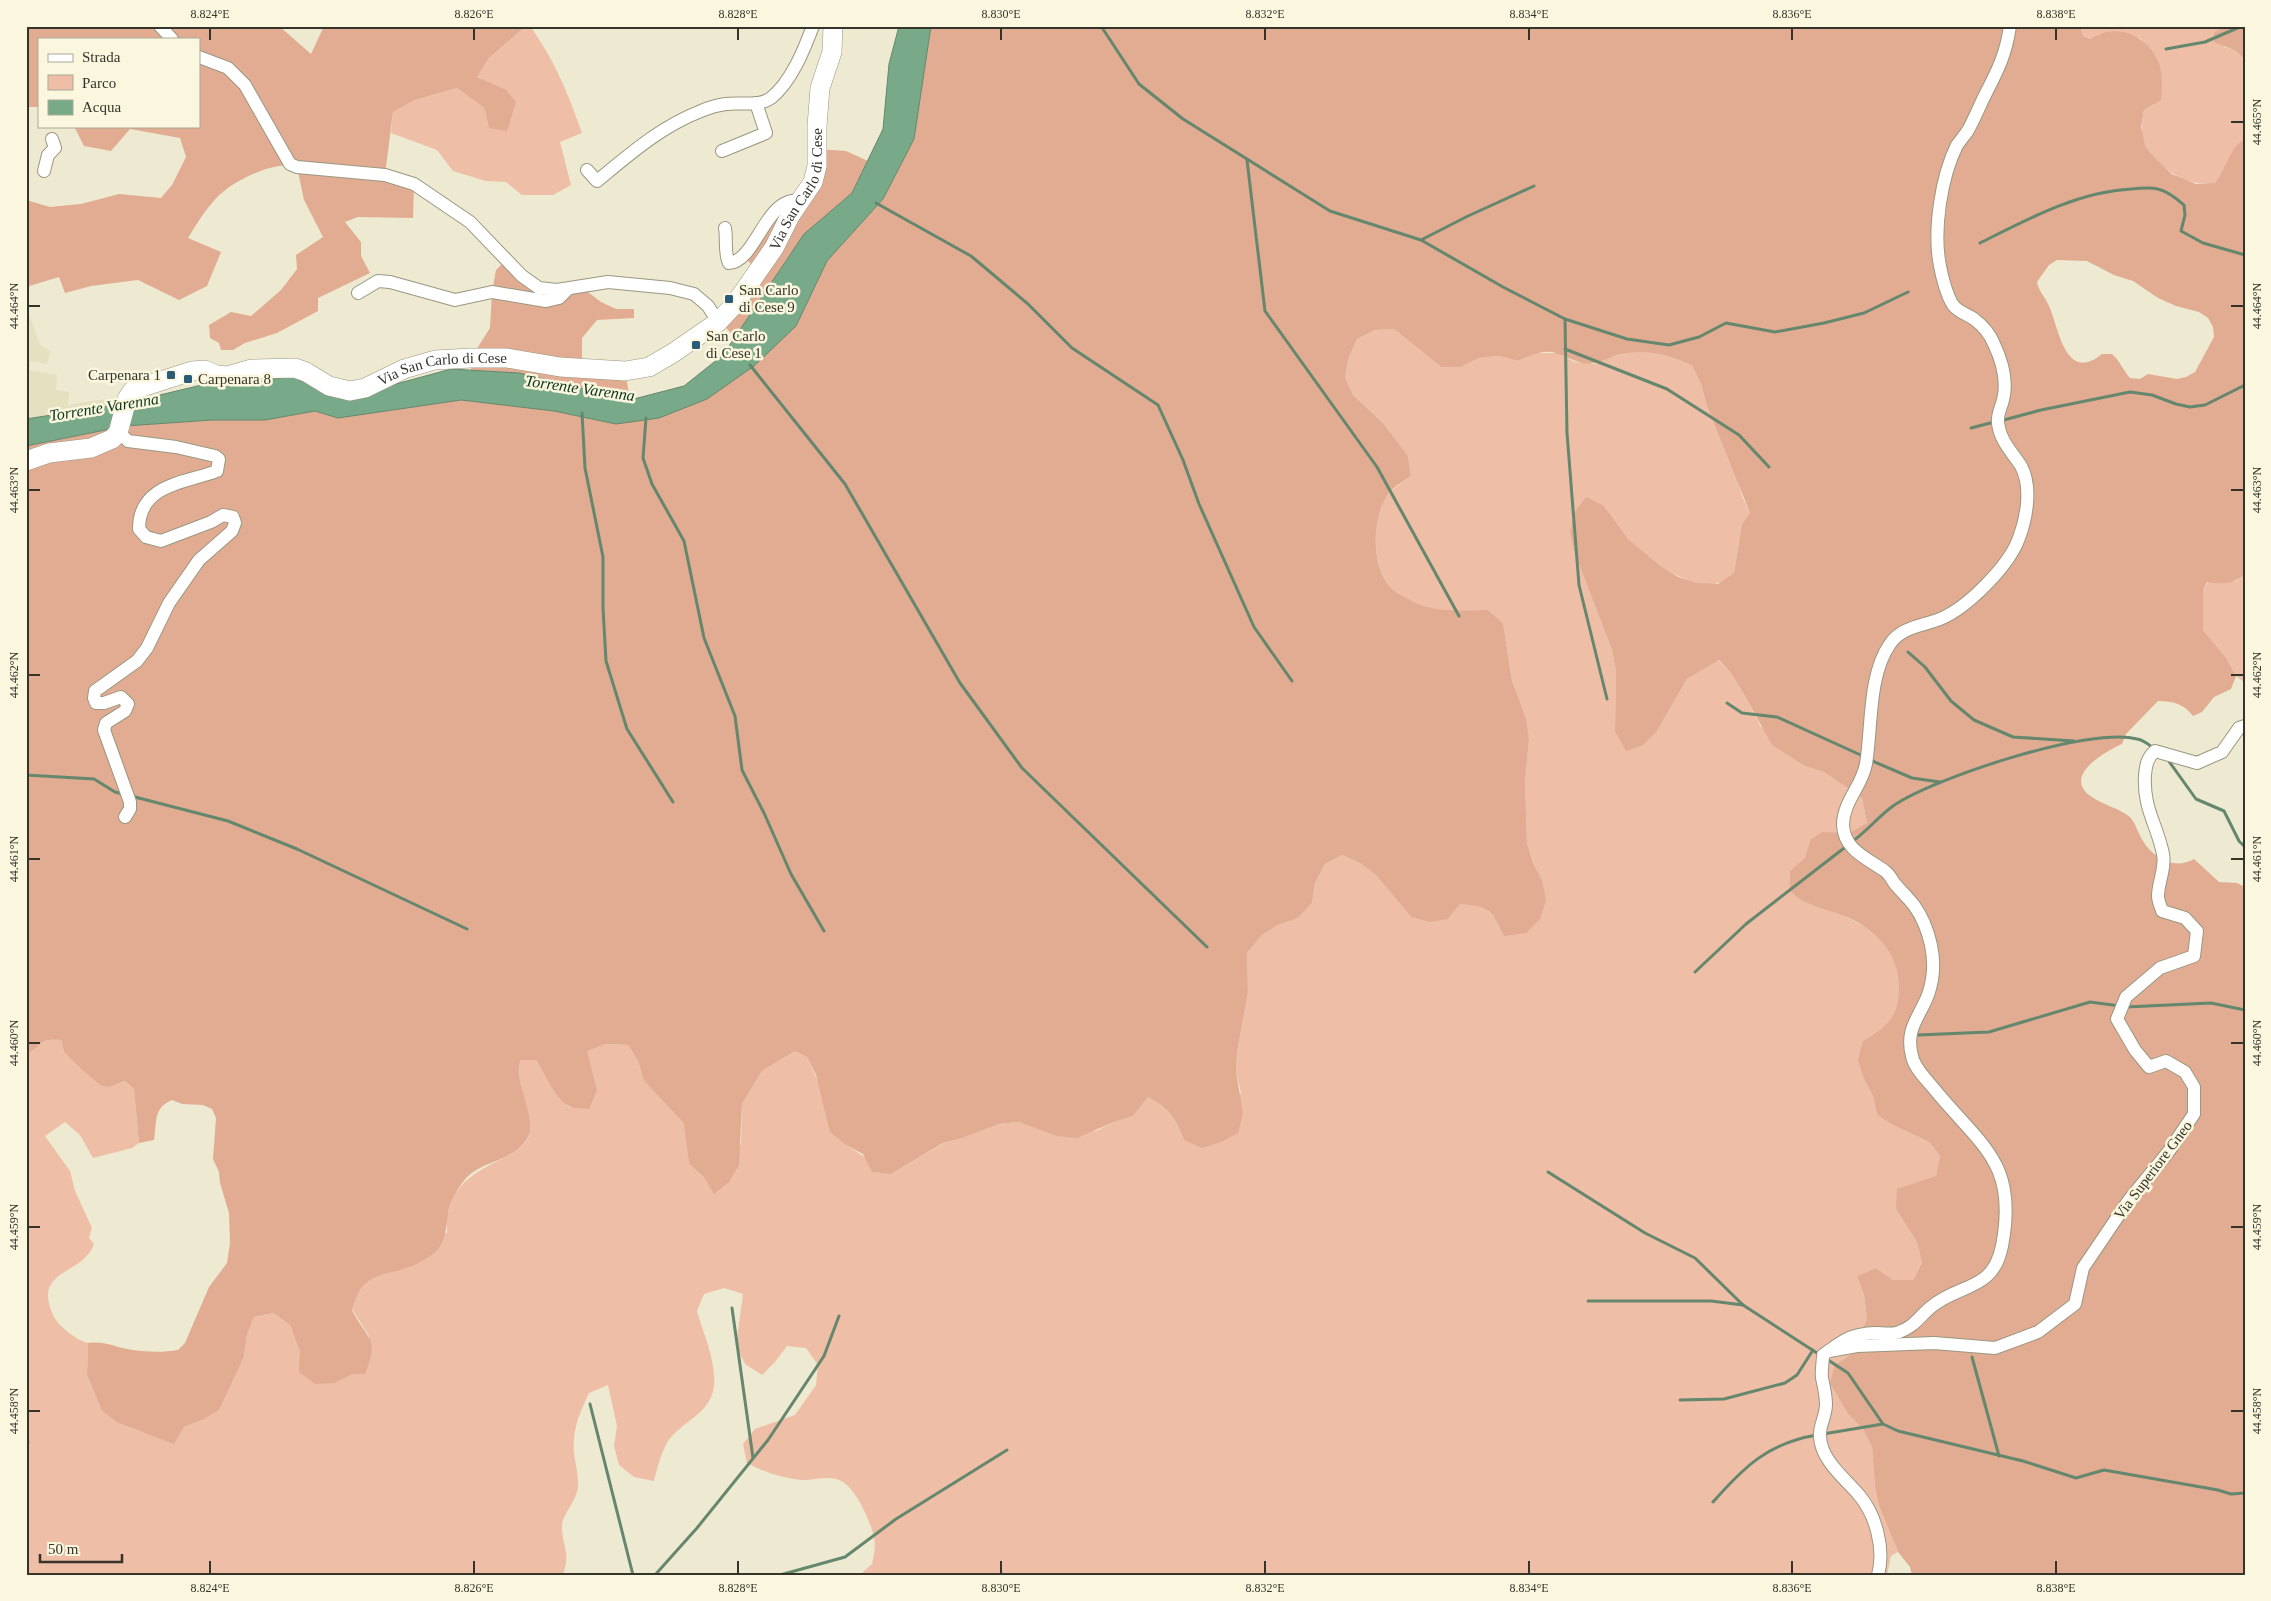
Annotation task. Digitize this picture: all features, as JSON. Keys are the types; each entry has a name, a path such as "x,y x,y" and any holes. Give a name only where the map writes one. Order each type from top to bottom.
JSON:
{"street":[{"path":"160,26 171,38"},
{"path":"587,170 597,181 656,133 681,120 726,104 756,103 770,99 782,86 798,61 813,26"},
{"name":"Via San Carlo di Cese","path":"121,434 127,399 133,390 192,371 205,370 216,375 226,376 251,369 295,368 306,372 329,386 350,391 365,388 382,378 435,360 507,358 560,367 626,372 649,367 718,322 735,304 769,256 813,182 817,166 817,126 820,88 832,52 834,26"},
{"path":"1878,1575 1880,1554 1873,1517 1861,1496 1835,1468 1824,1451 1820,1434 1821,1420 1826,1407 1826,1393 1821,1376 1823,1355 1848,1337 1899,1332 1917,1323 1931,1307 1947,1296 1985,1280 1998,1261 2008,1208 2005,1188 1998,1166 1974,1133 1956,1116 1912,1060 1911,1026 1926,999 1934,976 1935,962 1925,926 1911,898 1898,888 1888,873 1866,860 1848,844 1843,828 1844,814 1864,774 1870,744 1869,724 1875,682 1881,662 1890,643 1900,633 1912,627 1944,617 1962,606 2011,556 2020,537 2028,486 2022,468 2000,435 1997,417 2004,398 2006,382 1994,344 1988,332 1975,320 1954,307 1940,268 1938,245 1941,197 1947,175 1957,145 1966,133 2006,52 2010,26"},
{"path":"200,57 228,68 245,85 290,164 385,175 414,184 470,222 522,276 540,288 557,290 608,282 670,288 694,294 708,306 718,322"},
{"path":"722,151 766,133 756,103"},
{"path":"44,171 48,155 55,148 52,139"},
{"path":"725,228 727,260 729,263 735,263 744,256 776,210 786,202 801,200"},
{"path":"358,292 378,281 390,282 455,300 492,292 522,299 546,301 559,298 568,289"},
{"path":"26,461 49,453 91,448 121,434 128,441 176,447 215,456 219,459 217,471 168,486 153,496 144,506 139,517 139,529 146,537 161,540 211,522 223,515 233,517 235,523 232,531 199,560 169,603 147,648 137,661 95,691 94,698 96,703 104,703 121,697 128,704 125,711 106,723 104,730 130,802 130,809 125,817"},
{"name":"Via Superiore Gneo","path":"1829,1351 1857,1346 1934,1343 1995,1348 2038,1332 2076,1304 2083,1268 2129,1200 2169,1152 2194,1114 2194,1087 2185,1072 2166,1061 2149,1067 2135,1050 2117,1019 2126,997 2160,968 2194,956 2196,931 2185,918 2162,911 2158,898 2164,865 2163,854 2146,808 2144,790 2146,765 2149,756 2155,751 2197,763 2222,752 2239,728 2245,726"}],"shaded area":[{"path":"26,26 279,26 311,54 324,26 526,26 489,58 477,77 505,89 516,102 507,131 489,128 484,108 457,88 415,100 393,112 385,175 414,184 413,218 358,217 345,222 361,242 361,256 370,273 318,298 318,311 277,333 245,343 233,350 221,350 219,343 210,338 209,325 231,312 251,316 281,290 297,269 296,255 323,237 304,200 297,167 289,165 280,166 249,176 230,186 213,201 188,238 221,252 207,286 179,300 138,280 91,286 65,293 59,277 26,287 26,200 50,207 81,204 119,194 161,198 172,185 186,157 180,138 130,129 111,151 84,146 75,128 200,128 200,38 38,38 38,107 26,107"},
{"path":"931,26 2080,26 2083,36 2091,39 2110,32 2129,34 2146,44 2153,52 2161,70 2161,100 2144,110 2141,127 2145,146 2172,174 2196,184 2215,183 2236,146 2245,140 2245,574 2228,583 2207,582 2203,590 2203,630 2227,659 2236,676 2231,689 2214,697 2202,712 2193,716 2178,704 2158,701 2126,734 2122,744 2096,759 2089,766 2083,774 2081,781 2084,789 2092,797 2130,817 2143,841 2159,858 2172,863 2187,862 2194,859 2219,882 2237,883 2245,887 2245,1575 1912,1575 1910,1567 1898,1552 1879,1506 1875,1487 1872,1447 1863,1429 1849,1415 1830,1383 1835,1365 1851,1354 1867,1319 1864,1295 1857,1276 1876,1268 1893,1280 1913,1280 1922,1262 1917,1242 1896,1209 1897,1189 1936,1176 1940,1156 1929,1142 1893,1125 1877,1115 1873,1096 1864,1079 1858,1060 1863,1041 1890,1020 1897,1007 1898,975 1890,953 1875,934 1854,920 1815,906 1790,891 1790,871 1805,858 1810,840 1822,832 1849,833 1867,823 1862,798 1824,772 1805,766 1772,745 1731,673 1719,660 1687,679 1657,731 1643,745 1626,751 1615,731 1616,671 1612,650 1574,551 1570,532 1575,512 1586,497 1604,506 1628,539 1659,565 1678,577 1697,583 1718,584 1734,573 1742,524 1750,513 1706,403 1701,384 1692,365 1664,355 1646,352 1617,355 1601,362 1590,364 1581,363 1553,352 1548,352 1538,353 1518,361 1499,356 1479,358 1461,367 1441,367 1394,329 1375,330 1357,339 1349,357 1345,377 1353,395 1384,424 1408,456 1411,476 1389,493 1383,502 1379,514 1376,540 1379,566 1390,587 1400,595 1416,603 1425,607 1446,610 1488,610 1503,623 1512,681 1526,719 1529,740 1525,782 1527,843 1533,863 1542,880 1546,900 1540,919 1526,933 1504,936 1496,920 1488,911 1484,908 1470,905 1460,904 1448,919 1430,922 1411,917 1376,875 1360,863 1342,855 1325,864 1315,883 1312,903 1298,918 1278,925 1262,935 1247,953 1248,993 1237,1052 1236,1072 1243,1113 1238,1133 1221,1142 1202,1148 1184,1140 1171,1114 1148,1097 1133,1116 1077,1138 1057,1136 1019,1122 999,1124 963,1138 943,1143 891,1174 872,1172 863,1154 846,1145 830,1132 816,1075 807,1057 795,1051 762,1071 742,1104 739,1165 729,1182 714,1194 704,1177 689,1164 684,1123 644,1081 638,1061 628,1045 606,1044 587,1051 597,1090 589,1109 573,1108 564,1103 555,1092 536,1060 520,1060 520,1082 530,1123 529,1135 524,1144 509,1155 483,1166 467,1177 450,1204 445,1236 440,1247 435,1252 411,1266 371,1279 363,1286 357,1296 352,1310 370,1339 371,1345 371,1353 365,1374 353,1374 335,1383 315,1384 299,1372 300,1352 290,1325 273,1313 254,1317 247,1335 244,1356 219,1410 202,1420 184,1427 174,1444 118,1423 102,1411 87,1375 88,1343 104,1343 127,1349 146,1351 165,1352 178,1350 185,1343 209,1287 227,1263 230,1243 229,1213 220,1183 219,1172 213,1159 216,1118 212,1109 203,1105 182,1104 172,1100 166,1103 159,1111 154,1140 139,1143 134,1089 125,1081 108,1087 102,1086 64,1052 61,1040 44,1041 26,1054 26,446 125,426 212,420 265,420 315,411 338,418 461,400 554,411 616,424 796,326 827,261 883,199 914,139","holes":["2057,260 2087,261 2114,275 2133,281 2158,298 2176,306 2199,312 2208,318 2213,327 2214,337 2195,372 2177,379 2148,374 2140,379 2130,378 2112,354 2102,354 2090,361 2080,362 2072,358 2065,350 2049,306 2037,282 2049,265"]},
{"path":"2225,26 2245,26 2245,61 2239,53 2214,42 2214,32"},
{"path":"817,149 846,151 868,161 852,193 804,234 735,337 719,321 758,272 744,256 761,229 801,199"},
{"path":"506,260 539,288 580,286 601,302 616,309 634,309 634,318 597,320 582,338 582,368 625,371 630,400 519,373 471,370 471,358 490,328 492,292 496,270"},
{"path":"26,306 40,345 50,351 47,364 31,361 29,370 57,375 56,390 69,392 68,405 123,396 122,404 26,419"}],"green space":[{"path":"526,26 530,26 554,65 566,90 582,133 560,142 571,185 553,195 522,195 506,182 486,181 453,171 437,150 391,133 393,112 415,100 457,88 484,108 489,128 505,89 477,77 489,58"},
{"path":"2080,26 2225,26 2214,32 2224,47 2236,51 2245,61 2245,140 2232,152 2215,183 2191,182 2176,176 2153,157 2145,147 2142,136 2144,110 2153,105 2158,61 2140,38 2099,34 2092,39 2083,36"},
{"path":"1394,329 1441,367 1461,367 1479,358 1499,356 1518,361 1536,353 1557,353 1575,362 1595,364 1614,356 1635,351 1655,352 1692,364 1701,384 1706,403 1750,513 1742,524 1734,573 1720,582 1707,584 1682,578 1668,571 1634,546 1604,506 1574,551 1612,650 1616,671 1615,731 1657,731 1687,679 1718,660 1731,673 1761,727 1805,766 1824,772 1862,798 1867,823 1849,833 1810,840 1805,859 1790,871 1836,911 1876,934 1890,951 1900,983 1898,1005 1895,1015 1889,1023 1863,1041 1864,1079 1873,1096 1877,1115 1893,1125 1929,1142 1940,1156 1936,1176 1896,1209 1917,1242 1922,1261 1913,1280 1893,1280 1876,1268 1857,1276 1864,1295 1867,1319 1851,1354 1835,1365 1849,1415 1863,1429 1872,1447 1875,1487 1879,1506 1898,1552 1891,1556 1887,1575 846,1575 862,1573 872,1564 875,1541 863,1507 853,1492 843,1482 833,1478 794,1479 760,1469 747,1463 743,1444 755,1429 795,1415 816,1385 818,1365 806,1348 787,1346 762,1375 745,1364 736,1346 743,1294 724,1288 704,1294 697,1311 713,1367 714,1386 712,1396 708,1404 668,1441 661,1456 654,1481 634,1477 619,1465 614,1446 617,1426 608,1385 589,1393 580,1414 574,1436 578,1487 575,1497 564,1517 562,1526 566,1554 563,1575 26,1575 26,1054 44,1041 61,1040 64,1052 102,1086 111,1086 125,1081 134,1089 139,1143 132,1148 93,1158 80,1135 65,1122 45,1136 70,1171 75,1191 92,1228 89,1238 94,1244 80,1262 54,1280 49,1289 48,1300 53,1315 59,1324 73,1336 88,1343 87,1375 102,1411 118,1423 144,1433 184,1427 202,1420 244,1356 247,1335 254,1317 273,1313 290,1325 300,1352 300,1372 335,1383 353,1374 369,1336 352,1309 355,1297 366,1282 384,1272 404,1269 447,1232 448,1213 454,1196 465,1182 516,1151 525,1142 530,1132 530,1126 529,1114 520,1083 519,1060 536,1060 555,1090 569,1107 597,1090 586,1051 606,1044 628,1045 638,1061 644,1081 685,1123 689,1164 704,1177 741,1144 742,1104 762,1071 795,1051 807,1057 846,1145 891,1174 944,1143 999,1124 1019,1122 1038,1128 1096,1131 1114,1122 1133,1116 1148,1097 1171,1114 1184,1140 1241,1093 1236,1072 1237,1052 1248,993 1247,953 1262,935 1278,925 1298,918 1312,903 1315,883 1325,864 1342,855 1360,863 1376,875 1411,917 1448,919 1460,904 1482,905 1496,919 1542,880 1533,863 1527,843 1525,782 1529,740 1512,681 1503,623 1488,610 1442,610 1427,608 1412,602 1397,594 1390,587 1378,560 1375,539 1379,509 1388,494 1411,476 1408,456 1384,424 1353,395 1345,377 1349,357 1357,339 1375,330"},
{"path":"2245,574 2245,683 2236,676 2227,659 2203,630 2203,590 2208,582 2236,581"}],"water":[{"name":"Torrente Varenna","path":"899,26 931,26 914,139 883,199 827,261 796,326 754,366 707,399 659,418 616,424 554,411 461,400 338,418 315,411 265,420 212,420 125,426 26,446 26,419 122,404 210,383 243,384 291,376 341,399 451,369 519,373 630,400 684,386 723,355 804,234 852,193 883,129 889,64"}],"waterway":[{"path":"1101,26 1139,84 1183,119 1330,211 1421,240 1503,287 1565,319 1627,339 1669,345 1699,337 1726,323 1775,332 1824,323 1864,313 1908,292"},
{"path":"2166,49 2205,42 2242,26"},
{"path":"1247,160 1265,311 1377,467 1459,616"},
{"path":"1421,240 1534,186"},
{"path":"1980,243 2035,216 2072,201 2111,191 2148,188 2165,192 2184,205 2185,215 2181,231 2203,243 2245,255"},
{"path":"876,203 971,256 1028,304 1072,348 1158,405 1183,460 1199,504 1254,627 1292,681"},
{"path":"1565,319 1567,433 1579,585 1607,699"},
{"path":"1565,349 1667,389 1739,435 1769,467"},
{"path":"750,365 845,484 960,683 1022,768 1207,947"},
{"path":"2000,421 2041,410 2130,392 2152,395 2190,407 2205,405 2245,385"},
{"path":"582,413 585,468 603,557 606,661 627,729 673,802"},
{"path":"646,418 643,458 652,484 684,541 704,638 735,716 742,770 764,813 791,874 824,931"},
{"path":"1971,428 1994,422"},
{"path":"1908,652 1925,667 1951,701 1974,720 2013,737 2074,741"},
{"path":"1727,703 1742,713 1777,717 1865,757"},
{"path":"1853,841 1893,806 1913,795 1976,769 2013,757 2085,740 2115,737 2146,742 2153,748"},
{"path":"1870,760 1912,778 1940,782"},
{"path":"2168,760 2196,799 2224,811 2239,841 2245,847"},
{"path":"26,775 94,779 115,792 123,794"},
{"path":"131,796 228,821 297,849 467,929"},
{"path":"1695,972 1746,924 1848,845"},
{"path":"1918,1035 1989,1032 2090,1002 2120,1006"},
{"path":"2126,1007 2211,1003 2245,1010"},
{"path":"1548,1172 1645,1233 1695,1258 1743,1305 1820,1355"},
{"path":"1588,1301 1711,1301 1743,1305"},
{"path":"732,1308 753,1458"},
{"path":"655,1575 697,1528 768,1440 824,1356 839,1316"},
{"path":"1680,1400 1724,1399 1785,1383 1797,1375 1813,1350"},
{"path":"1972,1357 1999,1456"},
{"path":"1825,1358 1848,1373 1883,1424 1898,1431 2023,1461 2076,1478 2104,1470 2218,1490 2231,1494 2245,1493"},
{"path":"590,1404 633,1575"},
{"path":"1823,1434 1883,1424"},
{"path":"1713,1502 1735,1478 1758,1458 1784,1444 1817,1435"},
{"path":"780,1575 845,1557 896,1519 1007,1450"}],"place":[{"name":"San Carlo di Cese 9","path":"729,299"},
{"name":"San Carlo di Cese 1","path":"696,345"},
{"name":"Carpenara 1","path":"171,375"},
{"name":"Carpenara 8","path":"188,379"}]}
